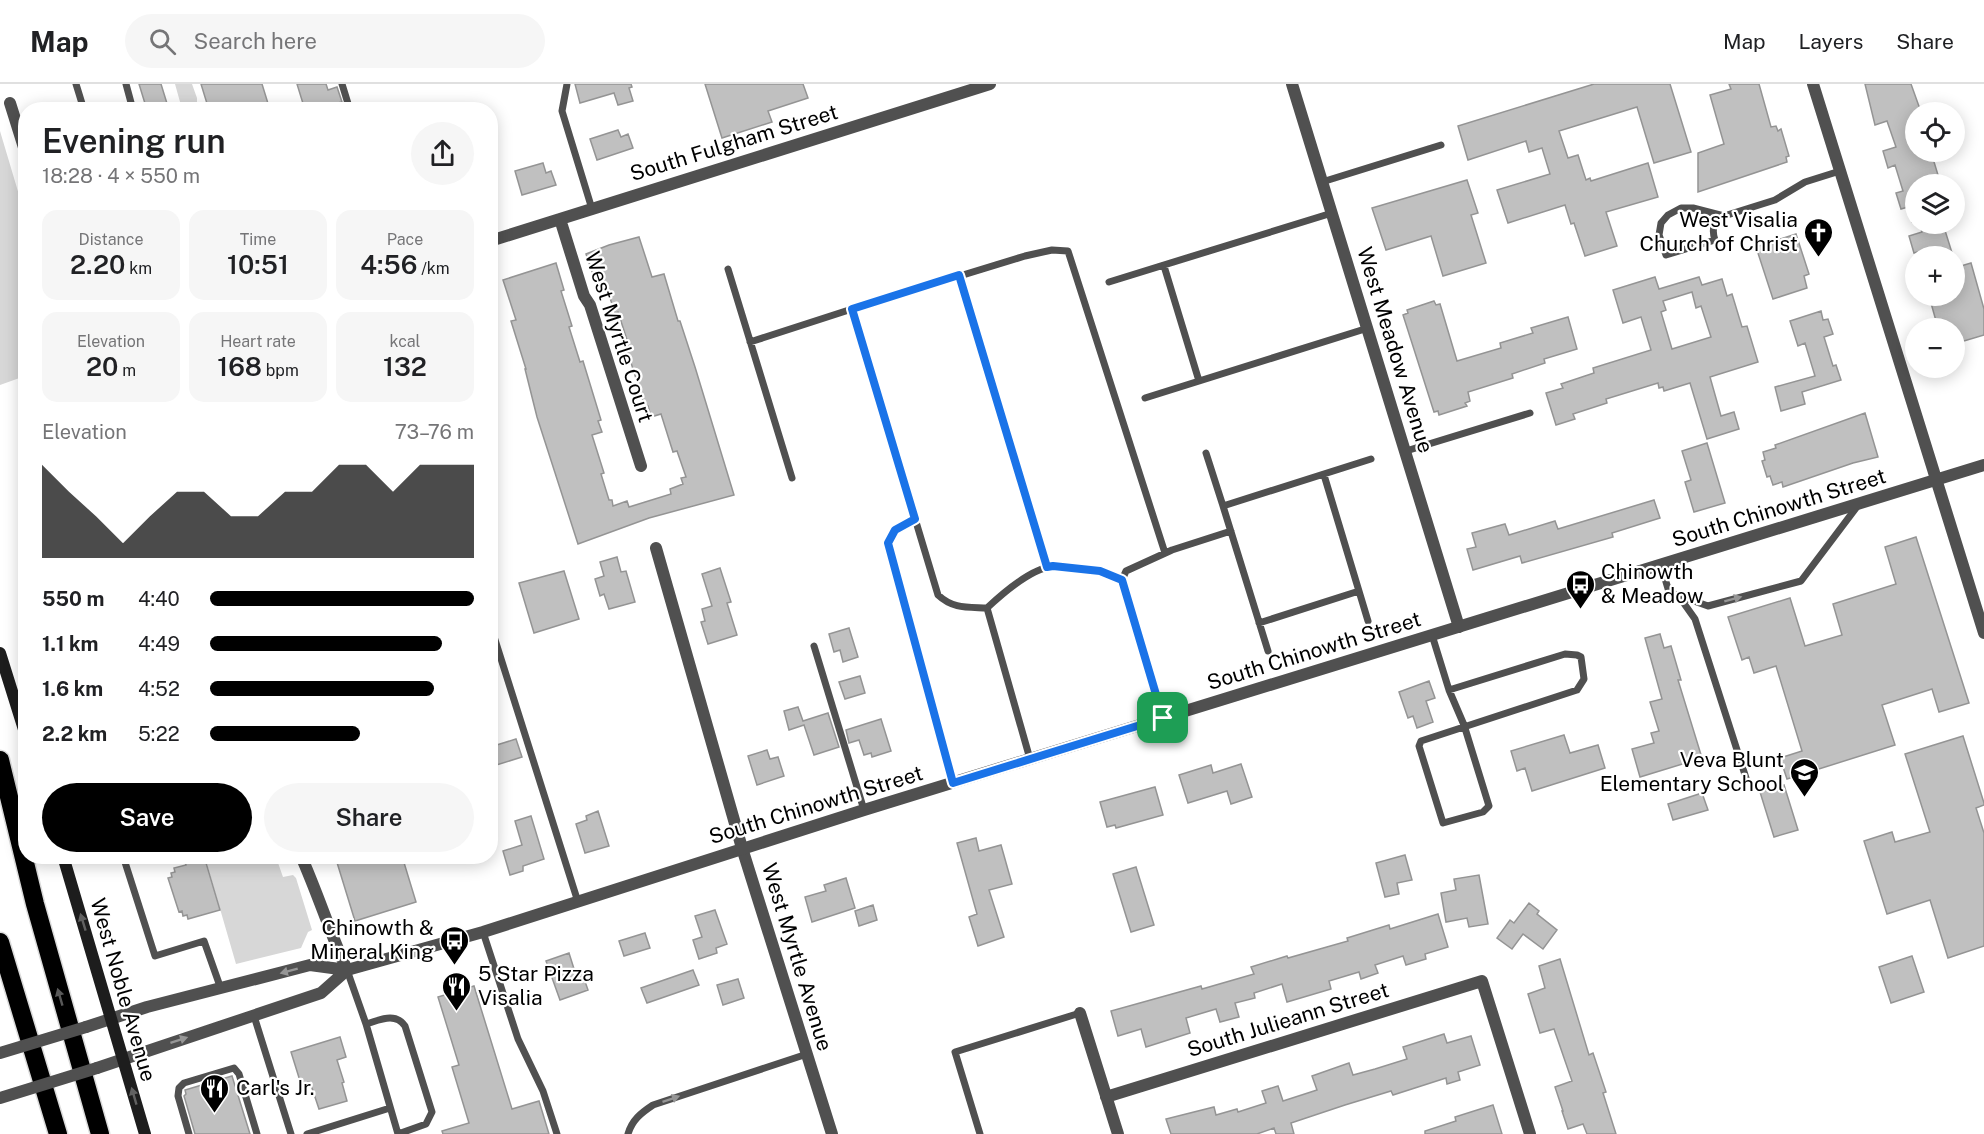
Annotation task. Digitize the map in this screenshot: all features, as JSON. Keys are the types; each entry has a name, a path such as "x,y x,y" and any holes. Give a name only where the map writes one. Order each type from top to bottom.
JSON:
{"highway":[{"path":"0,760 18,834"},
{"path":"25,864 100,1134"},
{"path":"0,942 58,1134"}],"main road":[{"path":"0,653 18,710"},
{"name":"West Noble Avenue","path":"65,864 145,1134"}],"street":[{"name":"South Fulgham Street","path":"498,238 990,84"},
{"name":"West Meadow Avenue","path":"1292,84 1459,627"},
{"path":"1813,84 1984,633"},
{"path":"10,103 18,128"},
{"name":"West Myrtle Court","path":"560,219 641,466"},
{"name":"South Chinowth Street","path":"0,1053 147,1007 310,965 347,970 483,932 864,810 1984,465"},
{"name":"West Myrtle Avenue","path":"656,548 742,848 832,1134"},
{"path":"305,864 319,897 331,935 347,970"},
{"name":"South Chinowth Street","path":"0,1098 321,993 347,970"},
{"name":"South Julieann Street","path":"1106,1097 1482,981 1530,1134"},
{"path":"1080,1013 1118,1134"}],"lane":[{"path":"76,84 82,102"},
{"path":"126,84 131,102"},
{"path":"342,84 348,102"},
{"path":"567,84 562,111 592,209"},
{"path":"1322,182 1441,145"},
{"path":"1724,216 1693,208 1681,208 1668,215 1661,223 1659,235 1666,255 1715,240 1712,231 1715,222 1724,216 1775,200 1805,182 1840,171"},
{"path":"1109,282 1332,213"},
{"path":"750,342 1025,256 1052,250 1068,251 1165,553"},
{"path":"1164,266 1199,381"},
{"path":"728,269 792,478"},
{"path":"959,275 1047,567"},
{"path":"852,309 938,595 948,604 987,608 1007,589 1037,571 1053,566 1100,571 1122,580"},
{"path":"1145,398 1368,328"},
{"path":"1406,451 1530,413"},
{"path":"1206,453 1268,651"},
{"path":"1223,506 1371,459"},
{"path":"1324,475 1368,621"},
{"path":"1661,565 1670,592 1708,606 1801,580 1860,504"},
{"path":"915,519 895,530 888,543 953,783"},
{"path":"1163,718 1122,580 1126,571 1165,553 1231,531"},
{"path":"1259,622 1359,591"},
{"path":"1678,595 1695,619 1746,778"},
{"path":"987,608 1030,759"},
{"path":"1432,635 1449,690 1464,725 1489,806 1483,812 1443,823 1419,746 1421,741 1464,725 1576,690 1584,679 1581,657 1565,654 1449,690"},
{"path":"814,646 864,810"},
{"path":"498,649 578,902"},
{"path":"126,864 155,956 204,941 220,989"},
{"path":"483,932 518,1039 543,1091 557,1134"},
{"path":"347,970 366,1024 398,1134 426,1124 432,1112 405,1026 401,1020 393,1017 366,1024"},
{"path":"980,1134 955,1052 1080,1013"},
{"path":"254,1016 291,1134"},
{"path":"628,1134 639,1114 653,1105 807,1054"},
{"path":"189,1134 178,1096 179,1088 184,1083 234,1068 238,1074 257,1134"},
{"path":"307,1134 390,1108"}],"shaded area":[{"path":"175,84 192,84 197,102 180,102"},
{"path":"0,131 18,191 18,379 0,385"},
{"path":"207,864 278,864 283,877 293,875 296,878 312,930 308,932 301,948 236,964"}],"building":[{"path":"139,84 161,84 167,102 145,102"},
{"path":"201,84 262,84 268,102 207,102"},
{"path":"297,84 326,84 328,90 337,87 342,102 303,102"},
{"path":"575,84 631,84 632,87 629,88 633,101 618,105 614,93 580,103"},
{"path":"705,84 803,84 808,98 768,111 772,122 722,138"},
{"path":"1594,84 1670,84 1691,152 1654,163 1637,107 1559,131 1568,158 1578,155 1586,180 1590,178 1591,181 1648,163 1658,197 1606,212 1617,246 1585,256 1574,223 1571,224 1565,205 1508,223 1497,190 1550,174 1542,148 1529,152 1526,141 1468,160 1458,126"},
{"path":"1729,84 1759,84 1771,127 1776,126 1778,131 1781,129 1789,156 1786,157 1787,162 1698,192 1698,153 1724,144 1710,95 1731,89"},
{"path":"1865,84 1911,84 1917,102 1905,102 1905,162 1934,162 1938,174 1905,174 1905,208 1901,209 1896,193 1903,191 1895,165 1888,168 1883,151 1896,147 1887,121 1875,125"},
{"path":"618,130 621,137 628,134 633,148 597,160 590,139"},
{"path":"543,163 546,173 551,171 556,185 522,195 515,171"},
{"path":"1467,180 1478,213 1471,215 1486,263 1443,276 1431,236 1386,250 1372,208"},
{"path":"1796,234 1809,274 1804,276 1807,288 1773,299 1756,247"},
{"path":"1946,234 1950,246 1912,246 1909,236"},
{"path":"639,237 652,277 664,274 734,495 649,518 578,544 537,417 526,369 511,321 516,320 503,280 556,263 564,290 561,291 572,326 569,327 580,362 583,361 601,420 598,421 602,432 592,435 604,473 601,474 613,506 627,501 629,507 671,494 670,489 683,484 681,478 686,477 677,451 673,452 661,414 651,417 648,406 645,407 626,347 629,346 618,312 615,313 603,277 595,280 586,254"},
{"path":"1971,263 1984,309 1984,335 1965,341 1965,318 1935,318 1932,306 1965,306 1965,265"},
{"path":"1655,277 1659,289 1699,277 1702,285 1722,279 1727,296 1732,294 1742,327 1747,326 1758,362 1710,377 1721,416 1734,412 1739,429 1707,439 1690,383 1664,391 1663,387 1659,388 1658,383 1606,399 1607,403 1573,414 1575,419 1556,425 1546,393 1563,388 1561,384 1594,373 1593,368 1651,350 1641,317 1623,323 1613,290","holes":["1692,292 1696,308 1701,306 1711,337 1672,349 1661,312 1666,310 1663,301"]},
{"path":"1434,301 1436,305 1440,304 1457,361 1501,348 1500,343 1533,333 1531,328 1568,317 1577,349 1544,359 1545,363 1512,374 1513,378 1468,392 1470,401 1465,403 1467,406 1439,415 1438,411 1434,412 1403,315 1408,313 1407,310"},
{"path":"1821,311 1823,320 1828,319 1833,334 1824,337 1833,366 1836,365 1841,380 1802,392 1805,404 1781,411 1775,387 1815,376 1805,343 1798,346 1790,321"},
{"path":"1865,413 1878,457 1853,463 1783,487 1782,482 1773,485 1770,476 1767,477 1762,461 1765,460 1763,452 1776,448 1775,445"},
{"path":"1707,443 1725,503 1694,512 1685,482 1691,480 1682,451"},
{"path":"1654,500 1660,518 1612,533 1613,537 1522,563 1520,556 1473,570 1467,549 1476,547 1472,533 1505,524 1509,535 1555,521 1558,529"},
{"path":"1916,537 1969,703 1939,712 1932,689 1882,705 1895,745 1787,779 1780,758 1802,751 1776,666 1754,673 1749,657 1742,660 1728,617 1790,598 1805,646 1842,635 1833,604 1896,584 1885,547"},
{"path":"617,557 621,572 626,571 635,602 609,609 604,594 600,596 595,579 604,576 600,562"},
{"path":"720,568 731,602 727,603 737,635 708,644 701,622 705,621 702,609 712,606 702,574"},
{"path":"564,571 579,619 534,633 519,583"},
{"path":"849,628 858,657 843,662 840,650 834,652 829,634"},
{"path":"1660,634 1664,648 1671,646 1681,680 1678,680 1702,758 1640,777 1632,749 1654,743 1651,733 1659,731 1650,702 1662,699 1645,638"},
{"path":"860,676 865,693 845,699 839,682"},
{"path":"1429,681 1435,698 1426,701 1433,722 1417,728 1413,716 1408,718 1399,692"},
{"path":"798,707 803,721 828,713 839,747 814,755 804,725 789,730 784,711"},
{"path":"881,719 891,751 872,757 871,753 864,755 859,740 849,743 846,730"},
{"path":"1564,735 1570,753 1598,745 1605,768 1532,791 1525,768 1517,771 1511,751"},
{"path":"1963,736 1984,803 1976,808 1984,833 1984,946 1948,958 1930,900 1887,914 1864,841 1892,832 1895,842 1930,832 1905,754"},
{"path":"516,739 522,757 498,764 498,745"},
{"path":"767,750 770,759 778,757 784,776 757,785 748,756"},
{"path":"1241,764 1252,797 1231,804 1227,791 1188,803 1179,775 1211,765 1213,773"},
{"path":"1784,785 1798,830 1774,837 1760,792"},
{"path":"1155,787 1163,815 1116,828 1115,825 1107,827 1100,802"},
{"path":"1702,793 1708,810 1673,820 1668,804"},
{"path":"598,811 609,846 585,853 576,824 587,820 586,816"},
{"path":"531,816 544,859 523,866 523,871 510,875 503,851 522,845 515,821"},
{"path":"976,838 979,851 1001,845 1012,884 989,890 1004,937 978,946 969,917 977,914 957,843"},
{"path":"1405,855 1412,880 1397,883 1399,894 1385,897 1376,863"},
{"path":"206,864 220,910 188,919 187,915 183,916 182,911 179,912 168,878 172,877 171,873 175,872 174,868"},
{"path":"337,864 404,864 416,902 355,921"},
{"path":"1136,867 1154,925 1131,932 1113,874"},
{"path":"1479,875 1488,924 1469,927 1467,918 1446,922 1441,893 1456,890 1454,879"},
{"path":"846,878 855,908 812,922 805,897 826,891 824,885"},
{"path":"1529,903 1539,911 1537,914 1557,930 1543,949 1523,934 1512,949 1497,938 1510,920 1514,923"},
{"path":"873,905 877,920 859,926 855,911"},
{"path":"715,910 727,944 716,948 717,953 699,959 693,940 702,937 695,916"},
{"path":"1438,914 1448,947 1425,954 1426,959 1406,965 1403,956 1375,965 1378,973 1361,979 1359,972 1329,981 1331,989 1287,1002 1282,984 1254,993 1255,998 1235,1003 1239,1017 1220,1022 1216,1009 1186,1018 1190,1033 1146,1047 1141,1029 1118,1036 1111,1011 1254,974 1251,967 1348,941 1347,938 1389,925 1390,929"},
{"path":"645,933 650,948 624,956 619,941"},
{"path":"569,953 575,972 581,970 588,990 560,1000 546,961"},
{"path":"1912,956 1924,992 1891,1003 1879,967"},
{"path":"1560,959 1589,1055 1593,1053 1606,1092 1603,1093 1616,1134 1587,1134 1583,1124 1568,1129 1562,1111 1555,1087 1572,1081 1554,1029 1540,1033 1528,994 1545,988 1539,966"},
{"path":"693,970 699,985 647,1003 641,988"},
{"path":"738,979 744,998 723,1005 717,985"},
{"path":"474,986 512,1109 539,1101 549,1134 443,1134 442,1131 469,1123 452,1067 459,1065 438,997"},
{"path":"1444,1034 1447,1043 1471,1036 1480,1065 1458,1072 1460,1080 1447,1084 1446,1078 1393,1095 1391,1091 1345,1105 1291,1123 1294,1134 1276,1134 1274,1128 1257,1134 1171,1134 1166,1119 1214,1107 1216,1115 1237,1109 1238,1112 1266,1103 1262,1091 1278,1086 1283,1101 1317,1090 1312,1076 1349,1063 1353,1075 1407,1059 1403,1047"},
{"path":"340,1037 346,1057 337,1060 347,1101 319,1109 310,1082 301,1084 291,1052"},
{"name":"Carl's Jr.","path":"232,1076 250,1134 195,1134 184,1096 185,1090"},
{"path":"1493,1105 1502,1134 1425,1134 1425,1131 1456,1121 1455,1117"}],"place":[{"name":"West Visalia Church of Christ","path":"1819,258"},
{"name":"Chinowth & Meadow","path":"1580,610"},
{"name":"Veva Blunt Elementary School","path":"1805,798"},
{"name":"Chinowth & Mineral King","path":"455,966"},
{"name":"5 Star Pizza Visalia","path":"457,1012"},
{"name":"Carl's Jr.","path":"215,1114"}],"route":[{"path":"959,275 1047,567 1100,571 1122,580 1163,718 953,783 888,543 895,530 915,519 852,309 959,275"}]}
